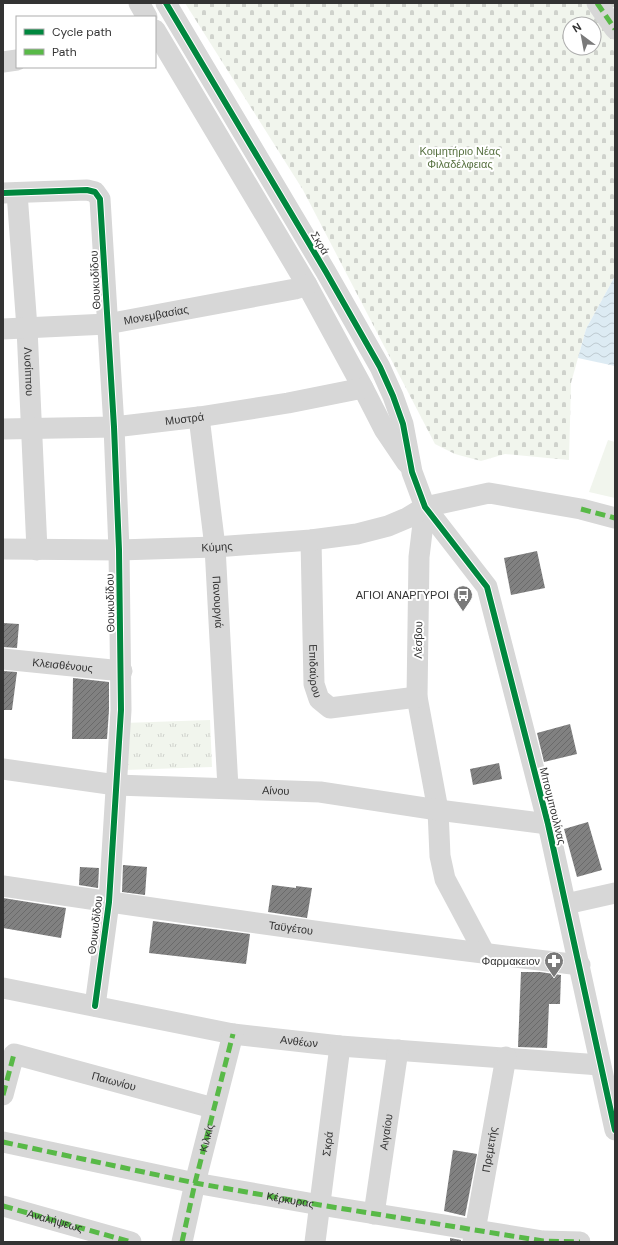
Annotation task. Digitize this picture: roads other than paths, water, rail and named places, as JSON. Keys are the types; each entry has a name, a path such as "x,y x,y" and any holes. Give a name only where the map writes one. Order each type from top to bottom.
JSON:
{"street":[{"path":"139,3 146,16"},
{"name":"Σκρά","path":"166,3 326,272 380,367 393,396 403,424 412,472 425,507"},
{"path":"597,3 615,29"},
{"name":"Σκρά","path":"157,36 306,285 384,429 412,472"},
{"path":"3,62 16,60"},
{"name":"Θουκυδίδου","path":"10,193 87,190 95,192 100,199 114,427 122,670 121,710 109,902 94,1006"},
{"name":"Λυσίππου","path":"10,193 27,328 37,550"},
{"name":"Μονεμβασίας","path":"3,329 107,324 295,289 306,285"},
{"name":"Μυστρά","path":"3,429 114,427 199,417 288,403 363,388"},
{"name":"Πανουργιά","path":"199,417 214,548 228,788"},
{"path":"425,507 489,493 580,509 614,523"},
{"name":"Κύμης","path":"3,550 214,548 311,540 357,534 388,526 407,518 425,507"},
{"name":"Λέσβου","path":"425,507 419,558 417,697 438,810 440,856 446,879 485,954"},
{"name":"Μπουμπουλίνας","path":"425,507 484,582 489,592 548,824 615,1130"},
{"name":"Επιδαύρου","path":"311,540 314,684 319,699 330,708 417,697"},
{"name":"Κλεισθένους","path":"3,659 122,670"},
{"name":"Αίνου","path":"3,769 116,785 320,792 438,810 548,824"},
{"name":"Ταϋγέτου","path":"3,886 485,954 580,965"},
{"path":"566,904 615,893"},
{"name":"Ανθέων","path":"3,988 232,1034 340,1046 600,1065"},
{"name":"Κιλκίς","path":"182,1242 232,1034"},
{"name":"Σκρά","path":"315,1242 340,1046"},
{"name":"Αιγαίου","path":"374,1214 398,1050"},
{"name":"Παιωνίου","path":"3,1095 14,1054 213,1108"},
{"name":"Πρεμετής","path":"474,1236 506,1057"},
{"name":"Κέρκυρας","path":"3,1142 195,1183 374,1214 474,1236 580,1242"},
{"name":"Αναλήψεως","path":"3,1206 131,1242"}],"water":[{"path":"615,276 615,366 578,358 586,329"}],"place":[{"name":"ΑΓΙΟΙ ΑΝΑΡΓΥΡΟΙ","path":"463,612"},
{"name":"Φαρμακειον","path":"554,978"}],"park label":[{"name":"Κοιμητήριο Νέας Φιλαδέλφειας","path":"460,157"}]}
